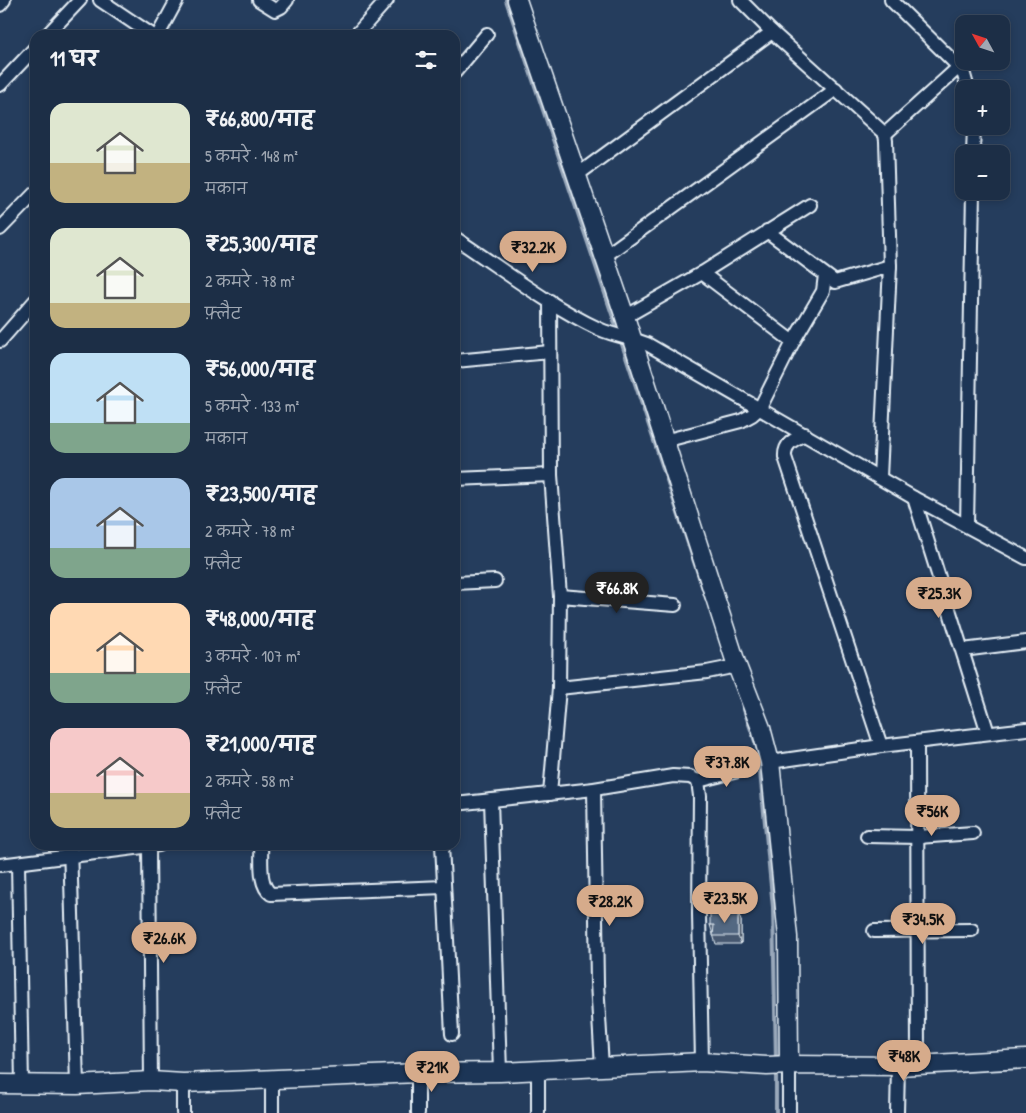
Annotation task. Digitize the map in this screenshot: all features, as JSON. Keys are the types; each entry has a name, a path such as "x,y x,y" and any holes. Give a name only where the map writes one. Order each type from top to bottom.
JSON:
{"street":[{"path":"0,5 4,0"},
{"path":"52,30 80,0"},
{"path":"100,0 145,30"},
{"path":"161,30 178,0"},
{"path":"260,0 275,10 281,7 287,0"},
{"path":"360,30 387,0"},
{"path":"740,0 772,32 885,134 890,266 880,476"},
{"path":"891,0 955,63"},
{"path":"520,2 576,175 625,317 627,338 664,441 734,666 761,728 770,762 788,937 779,1065 789,1113"},
{"path":"576,175 772,32"},
{"path":"460,66 488,34"},
{"path":"0,85 30,53"},
{"path":"885,134 956,70"},
{"path":"604,256 836,89"},
{"path":"0,228 30,198"},
{"path":"967,526 973,200"},
{"path":"625,317 702,273 810,205"},
{"path":"767,231 834,282 890,266"},
{"path":"460,241 550,301 599,329 647,344 880,476 914,498 1026,558"},
{"path":"702,273 793,342"},
{"path":"664,441 741,421 760,408 793,342 822,291 825,275"},
{"path":"550,301 551,475 560,596 558,688 550,794"},
{"path":"0,341 30,307"},
{"path":"460,361 550,352"},
{"path":"806,434 789,444 785,457 881,746"},
{"path":"460,479 551,475"},
{"path":"914,498 988,734"},
{"path":"460,583 495,581"},
{"path":"560,596 675,605"},
{"path":"963,650 1026,642"},
{"path":"558,688 707,672 734,666"},
{"path":"770,762 881,746 1026,729"},
{"path":"917,743 918,1064"},
{"path":"460,803 594,789 673,776 698,781 750,768"},
{"path":"698,781 700,796 699,914 702,1062"},
{"path":"594,789 597,983 602,1067"},
{"path":"491,800 500,1072"},
{"path":"867,836 918,837 973,833"},
{"path":"0,866 70,850 78,1084"},
{"path":"151,1081 154,850"},
{"path":"260,850 263,884 271,894 444,887"},
{"path":"442,850 452,1034"},
{"path":"18,863 22,1085"},
{"path":"874,931 972,930"},
{"path":"0,1084 183,1082 418,1073 500,1072 702,1062 898,1066 1026,1059"},
{"path":"897,1113 898,1066"},
{"path":"538,1070 538,1113"},
{"path":"418,1073 418,1113"},
{"path":"272,1079 272,1113"},
{"path":"183,1082 183,1113"}],"building":[{"path":"710,912 738,912 738,936 713,936 714,925 710,925"}],"waterway":[{"path":"506,0 618,332"},
{"path":"620,338 706,598"},
{"path":"742,704 758,750 773,907 776,1061"},
{"path":"776,1070 776,1113"}]}
